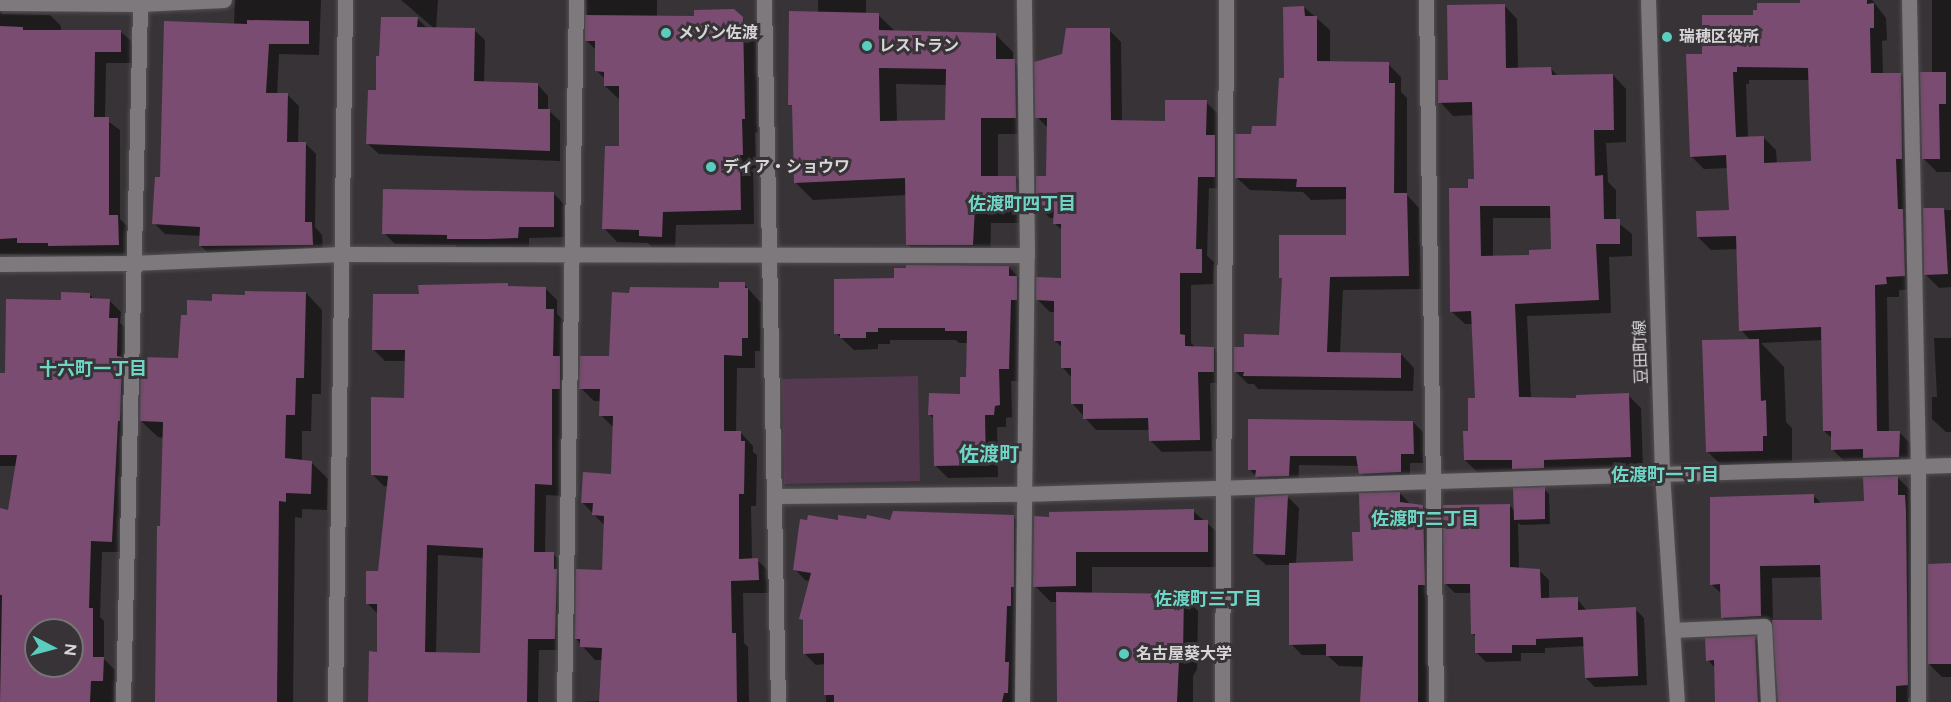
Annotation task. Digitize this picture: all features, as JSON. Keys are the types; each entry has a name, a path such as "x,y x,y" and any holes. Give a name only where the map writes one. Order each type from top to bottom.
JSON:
{"street":[{"path":"0,3 140,4 224,0"},
{"path":"335,702 345,0"},
{"path":"564,702 576,0"},
{"path":"764,0 778,702"},
{"path":"1023,702 1023,494 1027,255 1024,0"},
{"path":"1222,702 1226,0"},
{"path":"1426,0 1435,482 1436,702"},
{"name":"豆田町線","path":"1647,0 1662,472 1677,702"},
{"path":"1909,0 1918,465 1918,702"},
{"path":"123,702 140,4"},
{"path":"0,264 132,263 341,254 1027,255"},
{"path":"775,496 1023,494 1223,486 1435,482 1662,472 1951,465"},
{"path":"1672,630 1764,626 1768,702"}],"shaded area":[{"path":"918,376 920,481 784,484 782,379"}],"building":[{"path":"1800,0 1867,0 1867,4 1874,3 1874,28 1870,28 1871,73 1901,73 1902,159 1896,159 1898,209 1903,209 1905,276 1886,277 1887,284 1875,285 1877,431 1900,431 1899,457 1863,458 1863,449 1831,450 1831,431 1823,431 1821,327 1739,331 1736,236 1697,237 1696,211 1729,210 1726,155 1690,157 1686,54 1702,54 1702,15 1753,15 1753,10 1757,10 1757,3 1800,3","holes":["1737,67 1808,68 1811,161 1764,163 1764,136 1736,137 1733,72 1737,72"]},
{"path":"1505,4 1506,68 1551,67 1552,75 1613,74 1614,130 1594,130 1595,176 1603,175 1604,219 1620,219 1620,244 1596,244 1599,300 1515,304 1519,397 1576,398 1576,395 1629,393 1631,457 1544,460 1544,468 1512,469 1512,460 1464,460 1463,431 1468,431 1468,398 1475,398 1471,311 1450,312 1449,188 1468,188 1468,179 1474,179 1472,102 1438,103 1438,80 1448,80 1447,5","holes":["1480,206 1550,206 1551,249 1529,250 1529,255 1481,256"]},
{"path":"1304,6 1305,16 1317,16 1317,61 1389,62 1389,83 1395,83 1394,193 1407,193 1409,276 1330,277 1327,352 1401,353 1401,378 1243,376 1244,372 1234,372 1234,347 1244,347 1244,334 1279,335 1282,278 1279,278 1279,235 1346,235 1346,187 1296,187 1297,179 1235,178 1235,134 1251,134 1252,126 1276,126 1279,78 1284,78 1283,7"},
{"path":"734,9 743,17 745,119 742,119 743,155 740,155 741,210 663,212 662,237 639,236 639,230 602,229 605,146 619,146 619,86 604,86 604,72 595,71 595,41 585,41 585,15 694,16 694,10"},
{"path":"789,11 879,13 879,30 996,33 996,59 1015,59 1016,118 981,118 981,176 1016,176 1017,207 975,207 973,245 906,245 905,178 794,183 792,105 788,105","holes":["879,68 946,69 945,120 880,121"]},
{"path":"381,17 418,17 417,27 475,28 474,81 538,83 538,109 550,109 550,151 366,144 368,90 376,90 376,56 379,56"},
{"path":"247,20 309,21 309,44 269,44 266,93 288,93 287,142 306,142 305,222 312,222 313,245 199,246 200,227 152,224 155,177 160,177 164,21 247,24"},
{"path":"0,26 23,27 23,30 121,30 121,52 95,52 94,117 109,117 109,215 118,215 119,245 48,246 48,243 17,243 17,238 0,239"},
{"path":"1066,28 1110,28 1111,120 1165,121 1165,100 1207,100 1206,135 1215,135 1215,177 1198,177 1196,249 1202,249 1202,273 1180,273 1180,334 1185,335 1185,346 1214,347 1214,372 1198,372 1200,440 1149,441 1148,418 1083,419 1083,404 1071,404 1071,368 1061,368 1061,341 1054,341 1054,301 1036,300 1036,277 1061,278 1061,224 1053,224 1054,207 1036,207 1036,176 1046,176 1047,118 1035,118 1034,62 1062,54"},
{"path":"1920,72 1946,72 1946,104 1939,104 1940,159 1922,159"},
{"path":"383,189 554,192 554,227 519,227 518,238 447,239 447,235 382,234"},
{"path":"1923,208 1944,208 1948,274 1924,275"},
{"path":"906,265 1009,266 1009,276 1017,276 1017,300 1011,300 1009,369 999,369 1000,405 995,406 994,415 985,415 986,465 934,466 933,415 928,415 929,393 960,394 960,377 966,377 967,331 945,331 945,328 878,328 878,332 866,332 866,338 840,338 840,334 834,334 834,279 894,278 894,268 906,268"},
{"path":"719,282 745,282 745,288 748,288 748,338 742,338 742,356 724,355 724,431 741,431 741,441 745,441 744,494 739,494 739,559 758,558 759,580 731,581 732,633 736,633 737,702 599,702 602,648 580,647 580,639 575,639 576,569 602,570 604,516 592,515 593,503 581,503 583,472 611,474 613,416 599,416 600,389 579,389 580,356 609,356 612,292 629,293 630,287 719,288"},
{"path":"508,283 508,286 546,287 546,309 554,309 553,356 560,356 560,389 552,389 552,485 535,484 534,552 554,552 554,569 557,569 555,639 528,639 527,702 368,702 369,651 377,652 377,604 366,604 366,571 378,571 388,476 371,475 371,397 404,398 405,350 372,350 373,294 419,294 418,285","holes":["427,545 483,548 480,653 425,652"]},
{"path":"245,291 306,292 304,378 296,378 295,415 286,415 285,458 312,461 311,494 286,493 286,502 279,501 277,702 155,702 157,526 160,526 163,422 140,421 141,357 178,358 181,315 187,315 187,300 212,301 212,294 245,295"},
{"path":"61,292 90,293 90,298 110,299 109,318 118,318 117,356 122,357 112,542 91,541 89,608 93,608 93,657 104,657 103,681 91,681 90,702 0,702 2,595 0,595 0,508 8,510 17,455 0,455 0,373 5,373 6,299 61,300"},
{"path":"1759,339 1761,401 1766,400 1767,436 1763,436 1763,451 1706,452 1702,340"},
{"path":"1248,419 1413,421 1414,454 1401,454 1401,472 1359,474 1356,456 1290,456 1289,476 1255,477 1256,470 1248,470"},
{"path":"1898,476 1898,495 1905,495 1906,511 1908,685 1896,686 1896,702 1778,702 1772,620 1822,620 1820,565 1760,566 1761,616 1721,618 1720,584 1710,585 1710,497 1814,494 1814,503 1864,501 1863,477"},
{"path":"1545,487 1545,519 1514,520 1513,488"},
{"path":"1400,492 1400,502 1423,505 1425,585 1418,585 1418,702 1360,702 1363,656 1326,656 1326,644 1289,645 1289,563 1353,561 1352,532 1360,532 1359,493"},
{"path":"1288,495 1285,555 1253,554 1255,497"},
{"path":"1510,504 1510,567 1540,569 1541,598 1578,597 1578,610 1636,607 1638,676 1585,678 1583,637 1536,639 1536,645 1512,645 1512,653 1475,653 1475,634 1471,634 1470,584 1444,584 1443,505"},
{"path":"1194,509 1194,520 1208,520 1208,552 1076,552 1076,586 1033,587 1034,516 1049,517 1049,512"},
{"path":"893,511 1014,515 1014,587 1011,587 1011,606 1007,606 1005,662 1009,662 1008,693 1004,693 1002,702 834,702 834,695 824,695 824,653 803,654 803,620 799,619 811,573 793,570 800,519 807,520 808,515 838,520 838,515 866,519 867,515 890,520"},
{"path":"1951,563 1951,664 1928,664 1928,564"},
{"name":"名古屋葵大学","path":"1056,592 1184,594 1183,654 1179,661 1177,702 1057,702"},
{"path":"1755,636 1758,702 1715,702 1714,660 1706,661 1705,638"}],"place":[{"name":"メゾン佐渡","path":"666,33"},
{"name":"瑞穂区役所","path":"1667,37"},
{"name":"レストラン","path":"867,46"},
{"name":"ディア・ショウワ","path":"711,167"},
{"name":"名古屋葵大学","path":"1124,654"}],"district":[{"name":"佐渡町四丁目","path":"1022,204"},
{"name":"十六町一丁目","path":"93,369"},
{"name":"佐渡町","path":"989,454"},
{"name":"佐渡町一丁目","path":"1665,475"},
{"name":"佐渡町二丁目","path":"1425,519"},
{"name":"佐渡町三丁目","path":"1208,599"}]}
